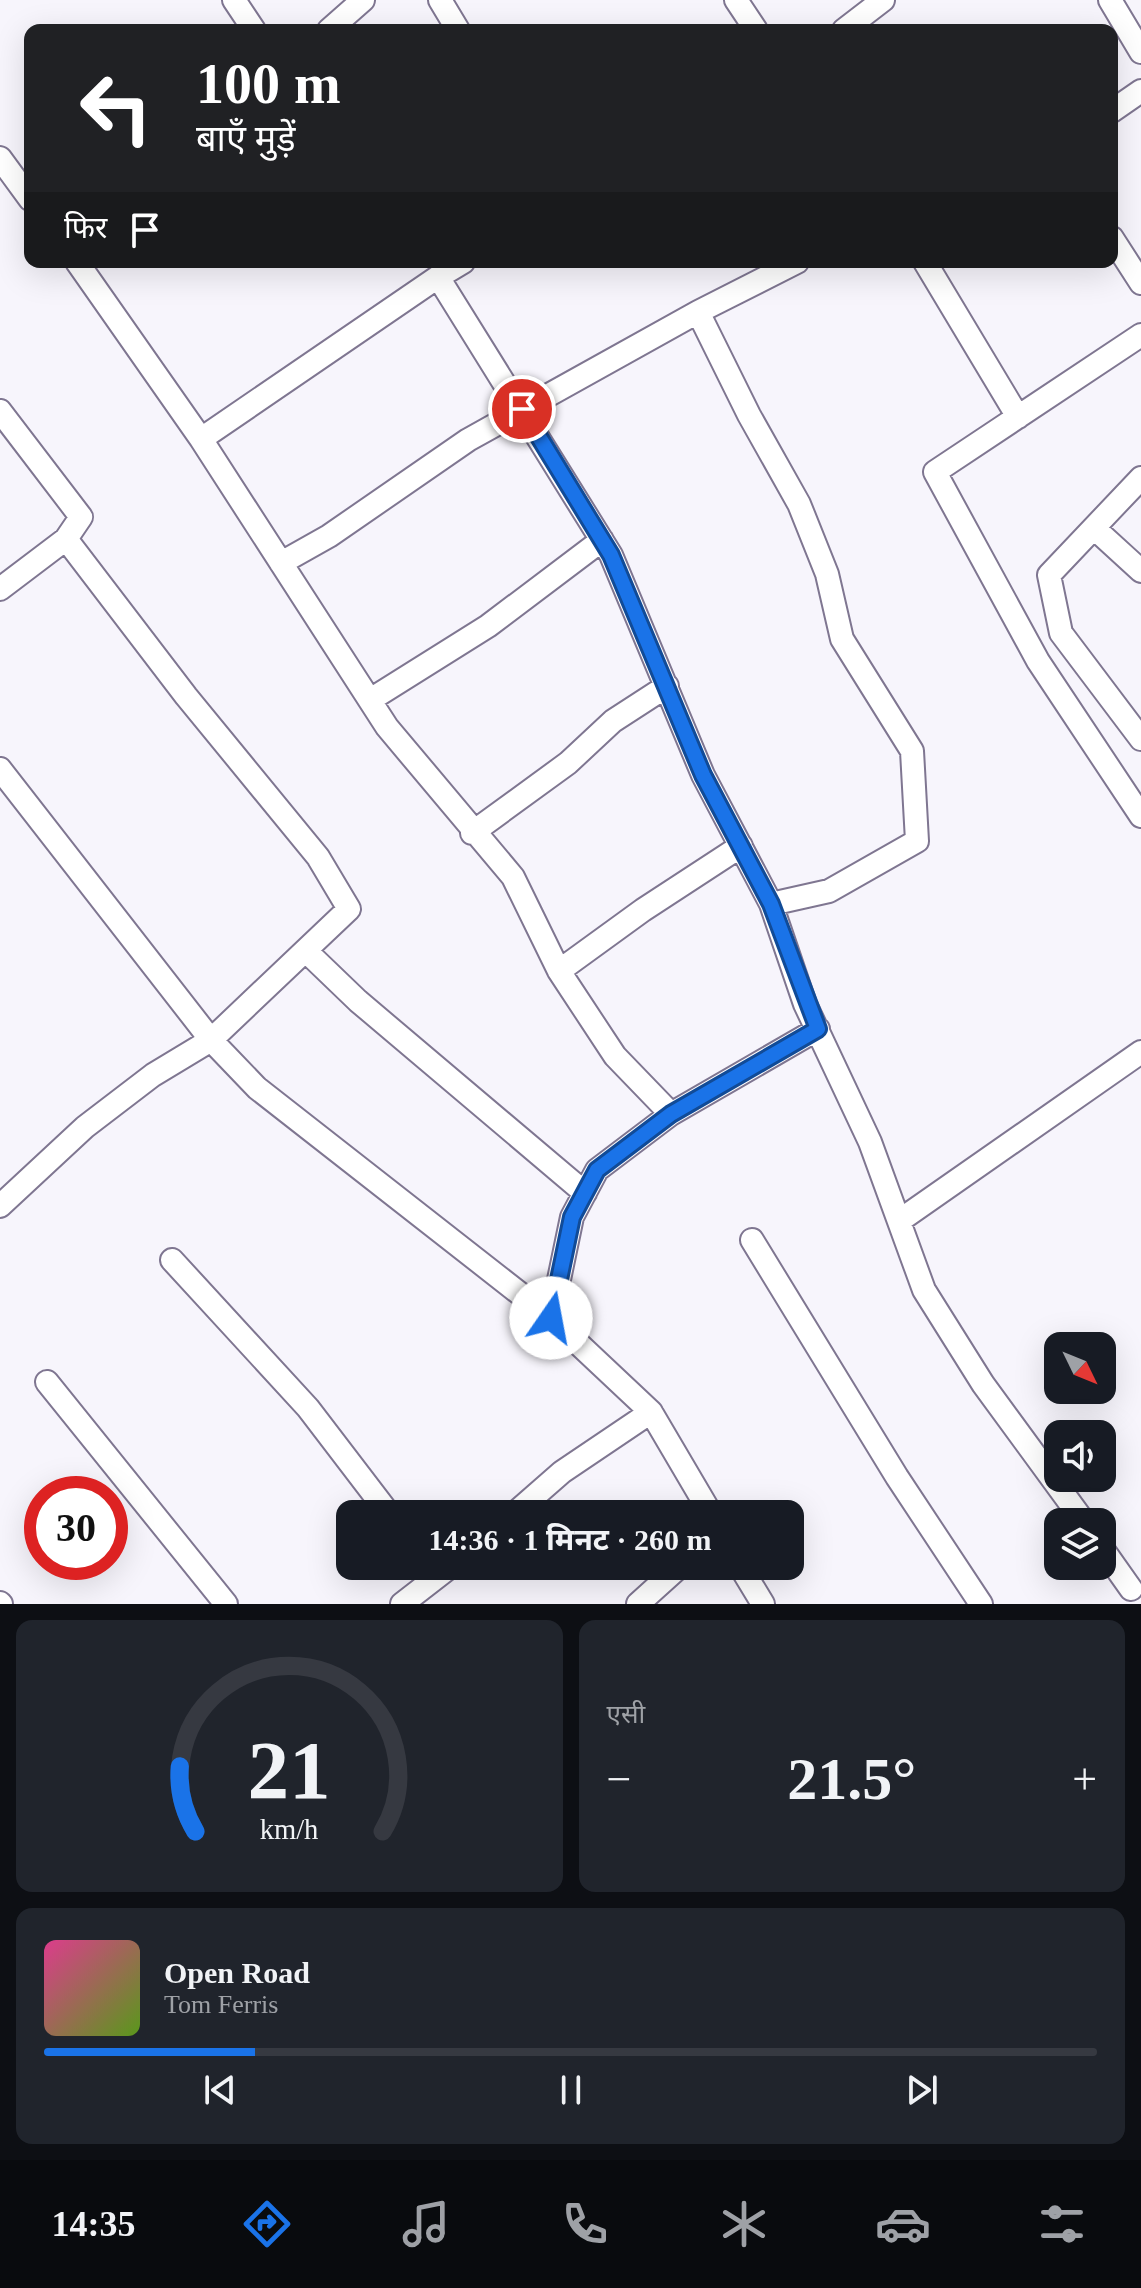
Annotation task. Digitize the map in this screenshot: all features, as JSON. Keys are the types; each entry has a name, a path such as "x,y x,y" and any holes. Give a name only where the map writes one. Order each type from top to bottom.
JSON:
{"street":[{"path":"234,0 250,24"},
{"path":"336,24 363,0"},
{"path":"440,0 454,24"},
{"path":"736,0 752,24"},
{"path":"852,24 883,0"},
{"path":"1110,0 1141,52"},
{"path":"1118,107 1141,91"},
{"path":"0,158 24,191"},
{"path":"1118,247 1141,283"},
{"path":"81,268 201,439 387,727 472,833 513,877 559,971 615,1056 671,1114"},
{"path":"201,439 453,268"},
{"path":"281,563 329,536 468,440 698,312 785,268"},
{"path":"929,268 1018,417"},
{"path":"438,277 602,540 703,775 771,904 818,1029 870,1142 924,1290 983,1384 1074,1508"},
{"path":"698,312 749,415 799,504 827,574 842,639 912,751 917,841 829,891 771,904"},
{"path":"1141,335 935,472 1038,661 1141,816"},
{"path":"0,411 81,517 66,539 0,589"},
{"path":"1141,478 1049,575 1061,633 1141,739"},
{"path":"1094,528 1141,571"},
{"path":"0,1206 85,1127 153,1075 211,1040 349,909 318,857 186,696 66,539"},
{"path":"370,700 488,626 602,540"},
{"path":"472,833 568,763 613,721 667,686"},
{"path":"0,769 211,1040 257,1088 327,1139 414,1212 490,1267 551,1318 651,1412 703,1500"},
{"path":"559,971 741,846"},
{"path":"306,951 369,1011 585,1193"},
{"path":"551,1318 572,1217 597,1170 671,1114 818,1029"},
{"path":"899,1221 1141,1052"},
{"path":"752,1240 897,1477 981,1604"},
{"path":"172,1260 308,1408 378,1500"},
{"path":"47,1382 226,1604"},
{"path":"530,1500 562,1472 651,1412"},
{"path":"1116,1569 1130,1590"},
{"path":"402,1604 422,1580"},
{"path":"638,1604 665,1580"},
{"path":"748,1580 763,1604"}],"route":[{"path":"522,409 611,555 703,775 771,904 805,1004 818,1029 671,1114 597,1170 572,1217 551,1318"}]}
